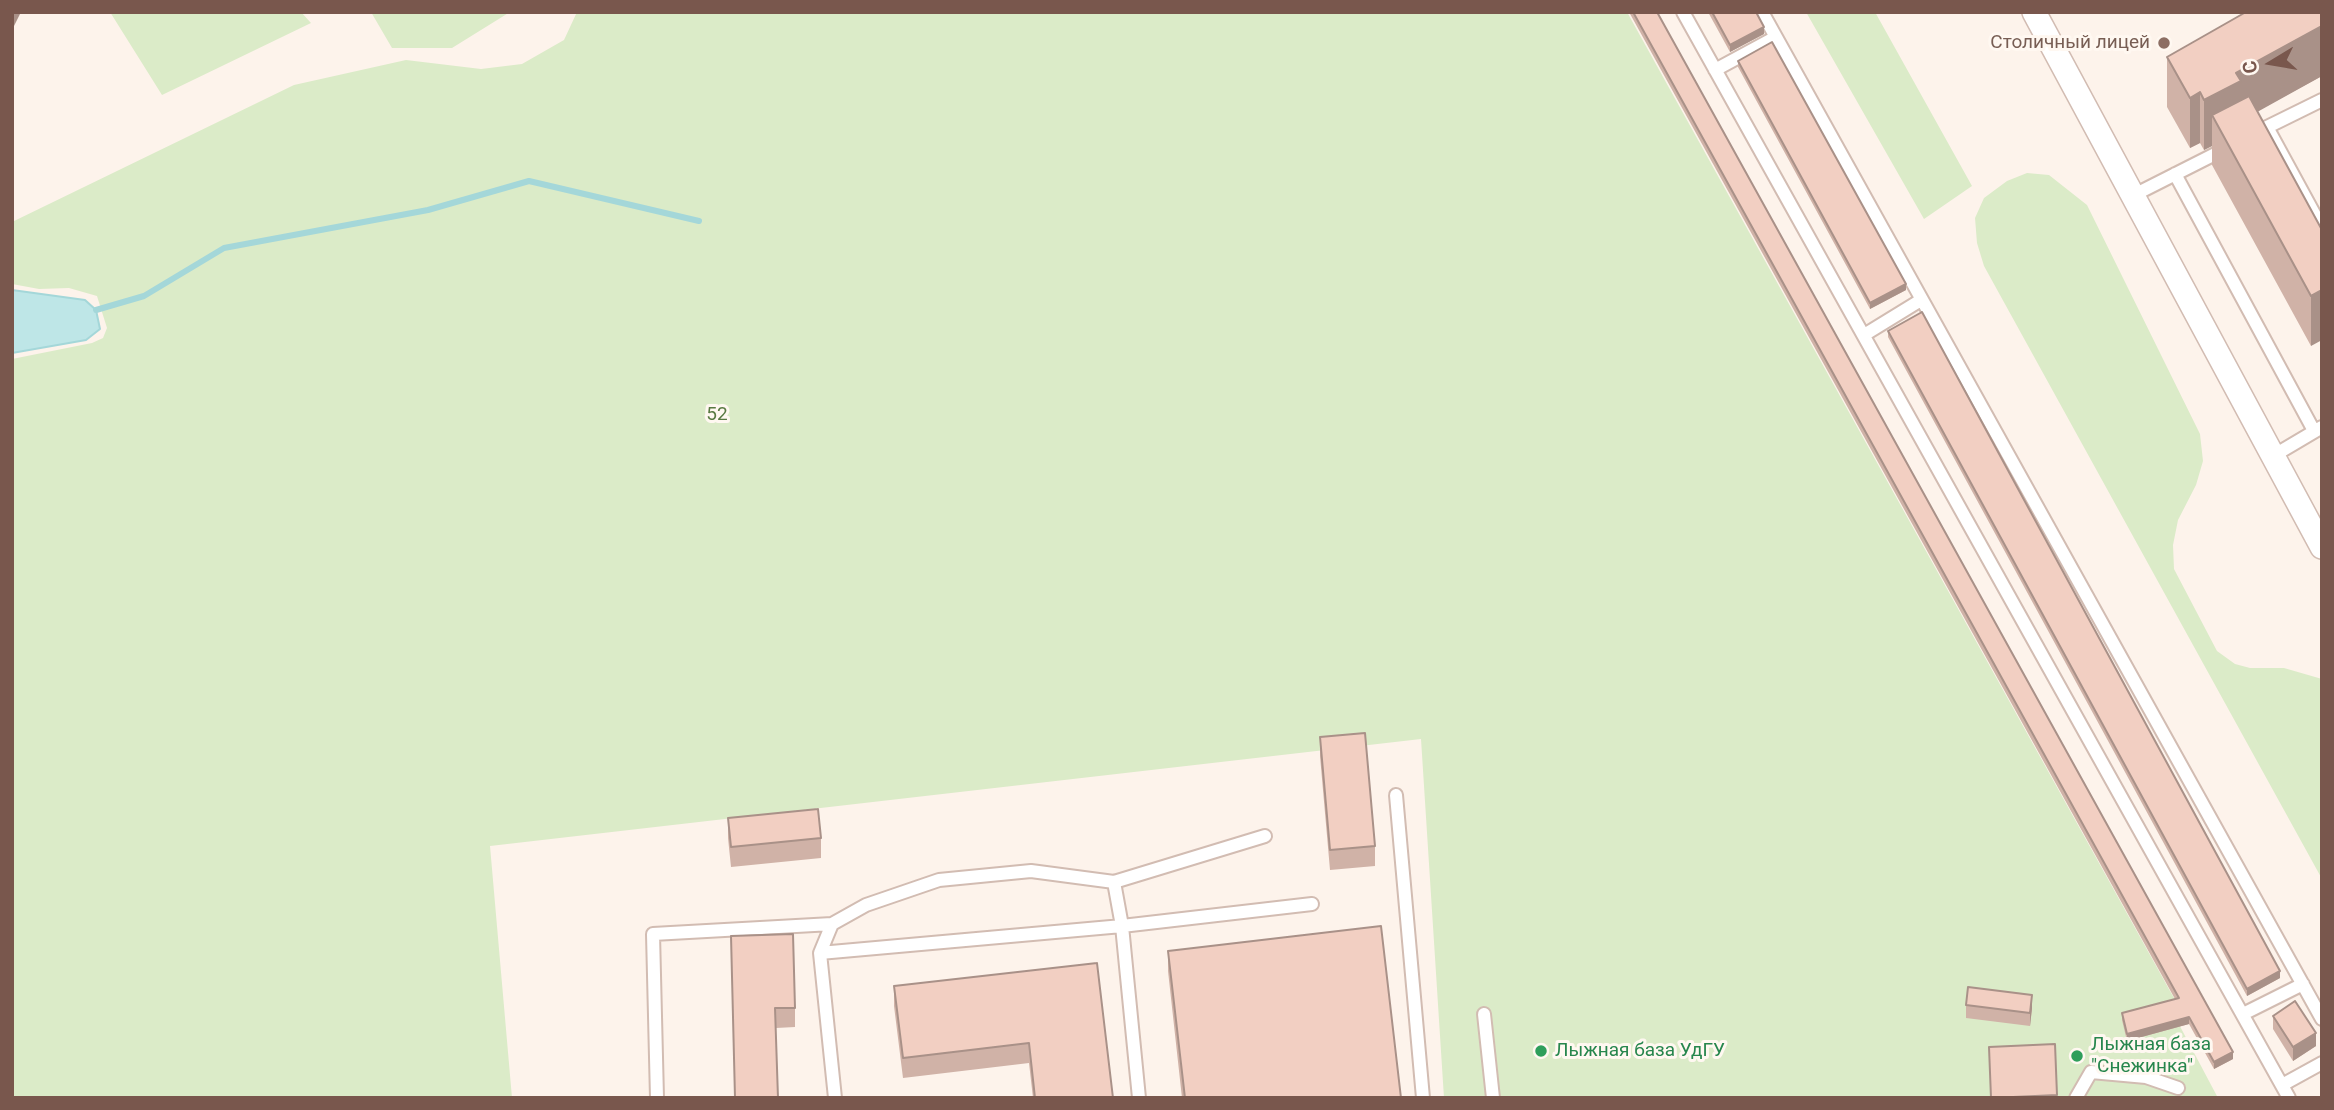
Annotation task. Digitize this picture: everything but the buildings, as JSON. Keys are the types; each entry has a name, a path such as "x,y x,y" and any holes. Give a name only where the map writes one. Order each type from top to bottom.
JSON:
{"street":[{"path":"2034,12 2322,548"}],"lane":[{"path":"1684,12 2289,1098"},
{"path":"1762,12 2322,1019"},
{"path":"1716,69 1776,37"},
{"path":"2133,196 2322,100"},
{"path":"2267,127 2322,228"},
{"path":"2175,174 2318,428 2273,456"},
{"path":"1864,335 1921,300"},
{"path":"1396,794 1423,1098"},
{"path":"657,1098 653,934 832,924 866,905 939,880 1031,871 1114,882 1265,836"},
{"path":"1114,882 1122,926 1139,1098"},
{"path":"820,953 1122,926 1312,904"},
{"path":"832,924 820,953 835,1098"},
{"path":"2243,1014 2303,984"},
{"path":"1484,1014 1493,1098"},
{"path":"2282,1085 2322,1063"},
{"path":"2076,1098 2091,1072 2146,1077 2178,1088"}],"green space":[{"path":"110,12 301,12 311,23 162,95"},
{"path":"371,12 510,12 452,48 392,48"},
{"name":"52","path":"577,12 1627,12 2181,1010 2174,1015 2218,1098 1444,1098 1421,739 490,846 512,1098 12,1098 12,359 92,343 103,338 107,328 97,296 69,288 39,289 12,284 12,222 294,85 406,60 481,69 522,64 564,40"},
{"path":"1806,12 1875,12 1972,186 1924,219"},
{"path":"2027,173 2049,175 2087,205 2200,434 2203,461 2196,485 2178,520 2173,545 2174,569 2217,651 2235,664 2250,668 2284,668 2322,679 2322,879 1984,266 1977,243 1975,218 1984,198 2007,181"}],"water":[{"path":"12,290 85,300 96,310 100,329 86,340 12,353"}],"waterway":[{"path":"96,310 144,296 224,248 428,210 529,181 699,221"}],"place":[{"name":"Столичный лицей","path":"2164,43"},
{"name":"Лыжная база УдГУ","path":"1541,1051"},
{"name":"Лыжная база \"Снежинка\"","path":"2077,1056"}]}
